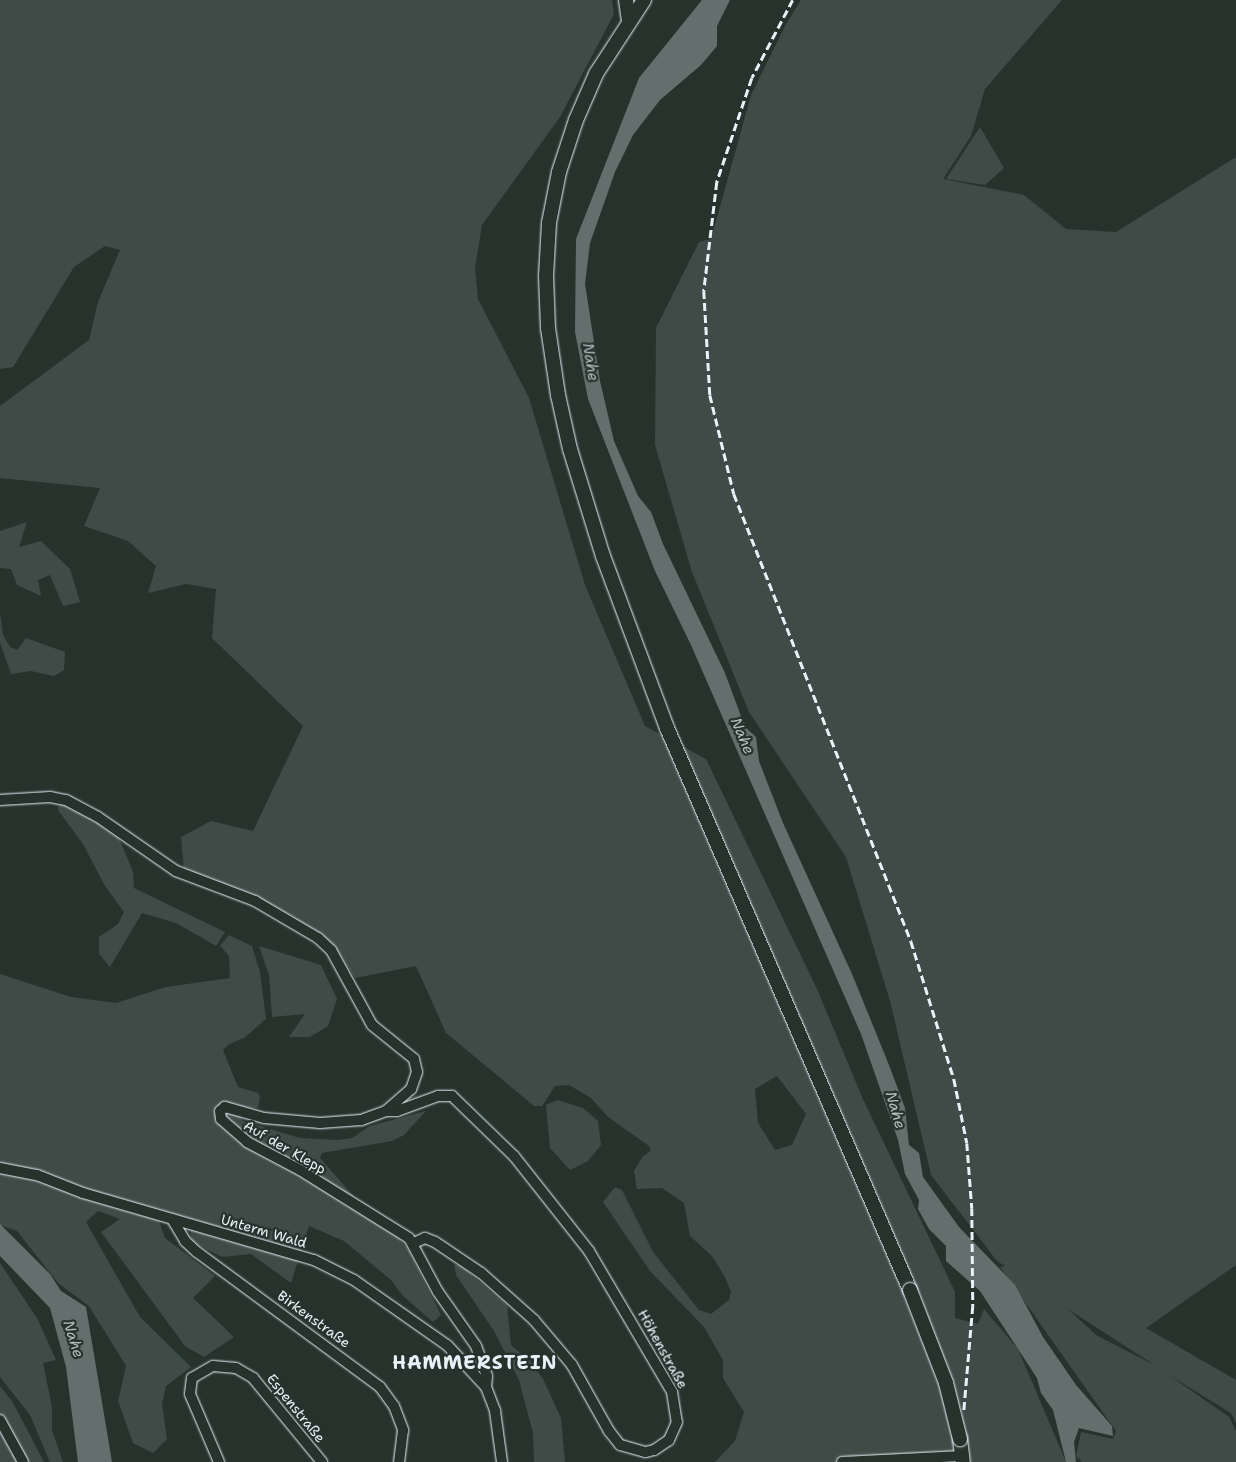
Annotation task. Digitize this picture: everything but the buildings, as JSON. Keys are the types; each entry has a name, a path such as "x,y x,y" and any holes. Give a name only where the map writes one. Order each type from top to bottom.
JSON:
{"main road":[{"path":"626,0 629,22"},
{"path":"644,0 629,22 585,98 566,149 554,200 547,246 546,303 558,394 581,487 639,657 704,818 930,1339 960,1439 963,1459"}],"street":[{"name":"Auf der Klepp","path":"0,800 50,796 66,800 98,817 176,871 250,899 318,938 339,962 372,1025 414,1059 417,1072 411,1089 386,1111"},
{"name":"Auf der Klepp","path":"414,1243 404,1233 233,1132 224,1124 220,1114 225,1107 264,1118 339,1123 452,1096"},
{"name":"Höhenstraße","path":"414,1243 425,1238 435,1242 488,1279 534,1320 572,1365 609,1431 620,1445 645,1452 654,1450 668,1440 677,1422 676,1401 602,1270 514,1156 452,1096"},
{"name":"Unterm Wald","path":"0,1168 37,1175 172,1219 314,1260 336,1270 430,1332 460,1357 486,1387"},
{"name":"Birkenstraße","path":"172,1219 185,1241 197,1252 380,1387 394,1406 403,1430 399,1462"},
{"path":"414,1243 438,1292 476,1346 487,1376 486,1387 495,1411 502,1462"},
{"name":"Espenstraße","path":"219,1462 190,1394 192,1378 213,1366 236,1368 253,1378 322,1462"},
{"path":"0,1420 22,1462"},
{"path":"843,1462 963,1459"}],"shaded area":[{"path":"0,0 612,0 614,14 560,117 482,225 475,268 478,299 529,398 585,585 645,726 706,759 817,989 862,1097 955,1292 955,1318 978,1324 984,1309 1018,1349 1066,1462 715,1462 735,1441 744,1412 723,1378 723,1360 704,1327 650,1271 603,1202 615,1187 622,1190 653,1252 699,1310 711,1314 729,1300 731,1292 725,1277 712,1256 690,1236 684,1203 662,1188 637,1189 634,1171 643,1156 651,1151 649,1146 608,1117 591,1098 569,1085 555,1086 542,1106 534,1106 446,1033 416,966 355,978 342,958 322,936 244,891 184,871 181,837 211,821 253,831 303,726 212,638 216,589 186,584 148,593 156,566 128,541 84,526 100,488 0,478 0,406 89,340 98,302 120,250 105,246 74,267 13,367 0,369","holes":["777,1076 806,1114 792,1145 775,1150 758,1123 755,1089"]},
{"path":"801,0 1062,0 985,89 971,136 943,179 1024,195 1066,229 1116,232 1236,157 1236,1265 1146,1328 1236,1380 1236,1423 1231,1413 1169,1375 1229,1417 1236,1431 1236,1462 1082,1462 1076,1456 1081,1432 1113,1439 1116,1431 1000,1267 1005,1266 997,1261 931,1175 890,1001 846,857 749,712 692,572 655,445 656,328 699,242 711,239 751,95 786,24","holes":["1068,1309 1156,1366 1096,1335"]},
{"path":"980,127 1004,168 985,185 946,179"},
{"path":"27,522 19,547 41,541 70,569 80,602 63,606 50,575 38,580 41,596 17,585 11,569 0,568 0,531"},
{"path":"0,613 3,635 10,647 17,650 26,638 65,652 64,670 54,676 31,671 11,674 0,642"},
{"path":"60,801 78,808 119,838 133,872 134,888 225,932 216,946 176,923 142,913 110,967 99,954 99,937 118,924 124,912 105,886 83,844 58,810"},
{"path":"229,935 252,946 260,972 266,1019 244,1038 229,1044 223,1050 238,1087 258,1093 260,1097 258,1108 237,1108 243,1121 300,1138 338,1140 352,1138 370,1126 426,1111 404,1135 392,1141 322,1153 320,1158 356,1199 400,1226 399,1238 408,1249 441,1315 433,1322 403,1296 391,1280 344,1241 309,1226 291,1283 251,1254 222,1257 192,1242 190,1228 159,1221 165,1238 215,1276 193,1298 234,1337 204,1357 185,1346 101,1232 120,1219 98,1211 86,1222 140,1317 191,1367 166,1386 162,1404 167,1439 153,1453 133,1443 118,1401 126,1366 89,1306 58,1283 17,1231 0,1225 0,974 71,997 116,1003 166,987 230,978 229,956 220,946"},
{"path":"259,946 321,965 337,999 328,1026 310,1037 289,1037 305,1014 272,1017 269,975"},
{"path":"558,1100 583,1108 598,1121 601,1145 588,1161 570,1170 550,1148 546,1105"},
{"path":"0,1263 37,1318 56,1360 43,1363 52,1407 52,1430 63,1462 50,1462 30,1415 0,1377"},
{"path":"454,1265 460,1265 507,1305 511,1345 530,1361 543,1379 561,1418 565,1462 534,1462 533,1433 519,1380 494,1331 456,1275"},
{"path":"0,1386 12,1401 44,1462 0,1462"}],"water":[{"name":"Nahe","path":"702,0 730,0 717,26 717,46 701,65 660,100 633,135 615,172 590,243 585,284 600,381 614,441 638,496 651,512 663,544 725,673 745,727 756,737 759,761 783,823 852,974 889,1065 905,1108 909,1145 919,1153 923,1177 959,1227 1015,1285 1043,1337 1076,1385 1112,1426 1113,1436 1079,1428 1074,1442 1076,1462 1066,1462 1053,1410 1041,1393 1037,1378 980,1291 946,1261 946,1246 929,1229 918,1209 919,1200 905,1174 898,1140 861,1034 691,645 655,571 588,399 575,332 576,239 639,78"},
{"name":"Nahe","path":"0,1224 50,1274 61,1291 86,1307 112,1462 78,1462 66,1367 50,1308 0,1256"}],"railway":[{"path":"793,0 752,78 717,182 704,291 710,395 734,494 911,941 954,1079 967,1143 972,1208 973,1306 964,1411"}],"district":[{"name":"HAMMERSTEIN","path":"475,1363"}]}
